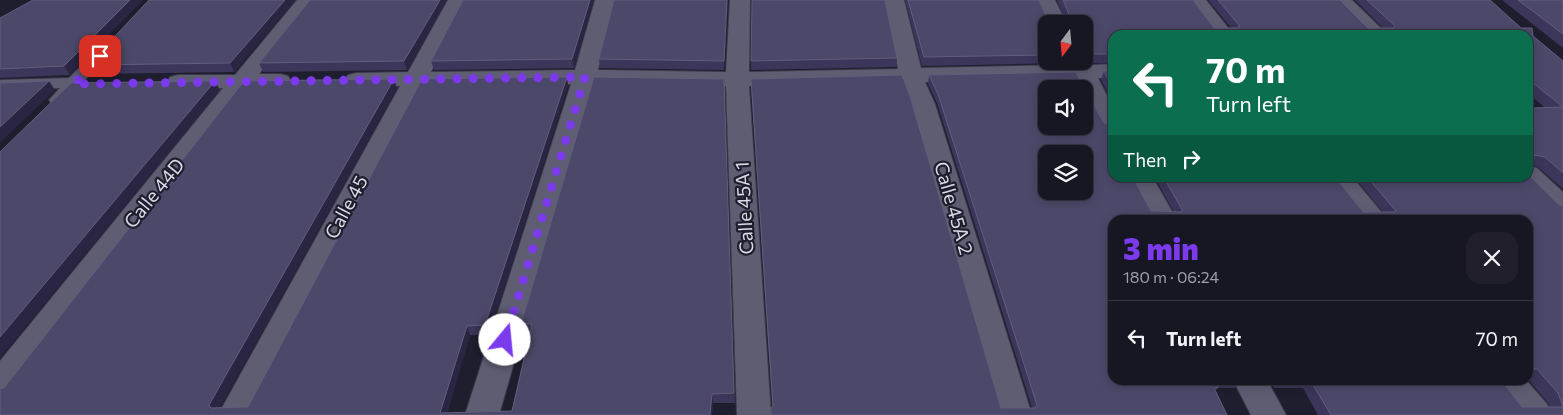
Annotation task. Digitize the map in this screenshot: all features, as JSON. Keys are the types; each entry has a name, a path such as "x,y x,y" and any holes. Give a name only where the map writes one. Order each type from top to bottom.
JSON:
{"street":[{"name":"Calle 44D","path":"0,386 308,0"},
{"name":"Calle 45","path":"235,415 458,0"},
{"path":"482,415 585,77 605,0"},
{"name":"Calle 45A 1","path":"740,0 737,79 754,415"},
{"name":"Calle 45A 2","path":"894,0 911,76 926,113 1015,415"},
{"path":"1045,0 1052,15"},
{"path":"1195,0 1219,30"},
{"path":"1340,0 1372,30"},
{"path":"339,80 585,77 737,79 911,76 1038,68"},
{"path":"1093,68 1108,70"},
{"path":"1082,70 1108,118"},
{"path":"154,82 300,80"},
{"path":"74,84 104,83"},
{"path":"1533,179 1563,207"},
{"path":"1142,182 1160,215"},
{"path":"1342,182 1370,215"},
{"path":"1253,385 1269,415"},
{"path":"1510,385 1535,415"}],"lane":[{"path":"47,110 120,35"},
{"path":"0,85 74,84"}],"building":[{"path":"33,0 130,0 64,66 0,69 0,18"},
{"path":"149,0 285,0 230,63 88,65"},
{"path":"310,0 440,0 404,61 259,63"},
{"path":"463,0 590,0 572,59 431,61"},
{"path":"614,0 727,0 724,61 599,59"},
{"path":"752,0 885,0 897,58 751,61"},
{"path":"908,0 1039,0 1046,15 1038,15 1038,55 924,57"},
{"path":"1063,0 1193,0 1214,28 1239,28 1239,25 1218,0 1340,0 1368,28 1393,28 1395,26 1367,0 1490,0 1521,28 1532,28 1532,30 1108,30 1108,54 1093,54 1093,15 1069,15"},
{"path":"1518,0 1563,0 1563,34"},
{"path":"1533,36 1563,61 1563,107 1533,83"},
{"path":"1104,71 1108,71 1108,80"},
{"path":"1076,72 1080,80 1038,80 1038,135 1093,135 1093,104 1104,123 1108,124 1108,182 1135,182 1151,211 1183,211 1166,182 1339,182 1363,212 1394,212 1396,211 1371,182 1533,182 1533,179 1559,205 1563,206 1563,407 1558,393 1537,369 1533,369 1533,215 1108,215 1108,385 1216,385 1218,388 1214,388 1227,415 771,415 771,408 773,406 751,79 902,75 910,96 1001,408 1035,408 1037,405 938,94 929,75"},
{"path":"567,77 485,325 467,326 440,413 512,411 532,324 521,324 594,77 724,79 734,393 712,394 710,415 0,415 0,389 4,388 244,81 394,79 209,405 211,408 248,407 422,79"},
{"path":"49,81 0,127 0,83"},
{"path":"215,81 0,337 0,152 71,83"},
{"path":"1563,107 1563,173 1545,157 1534,155 1533,167 1533,108"},
{"path":"1313,385 1505,385 1522,407 1563,407 1563,415 1331,415"}],"route":[{"path":"100,56 74,84 585,77 505,340"}]}
